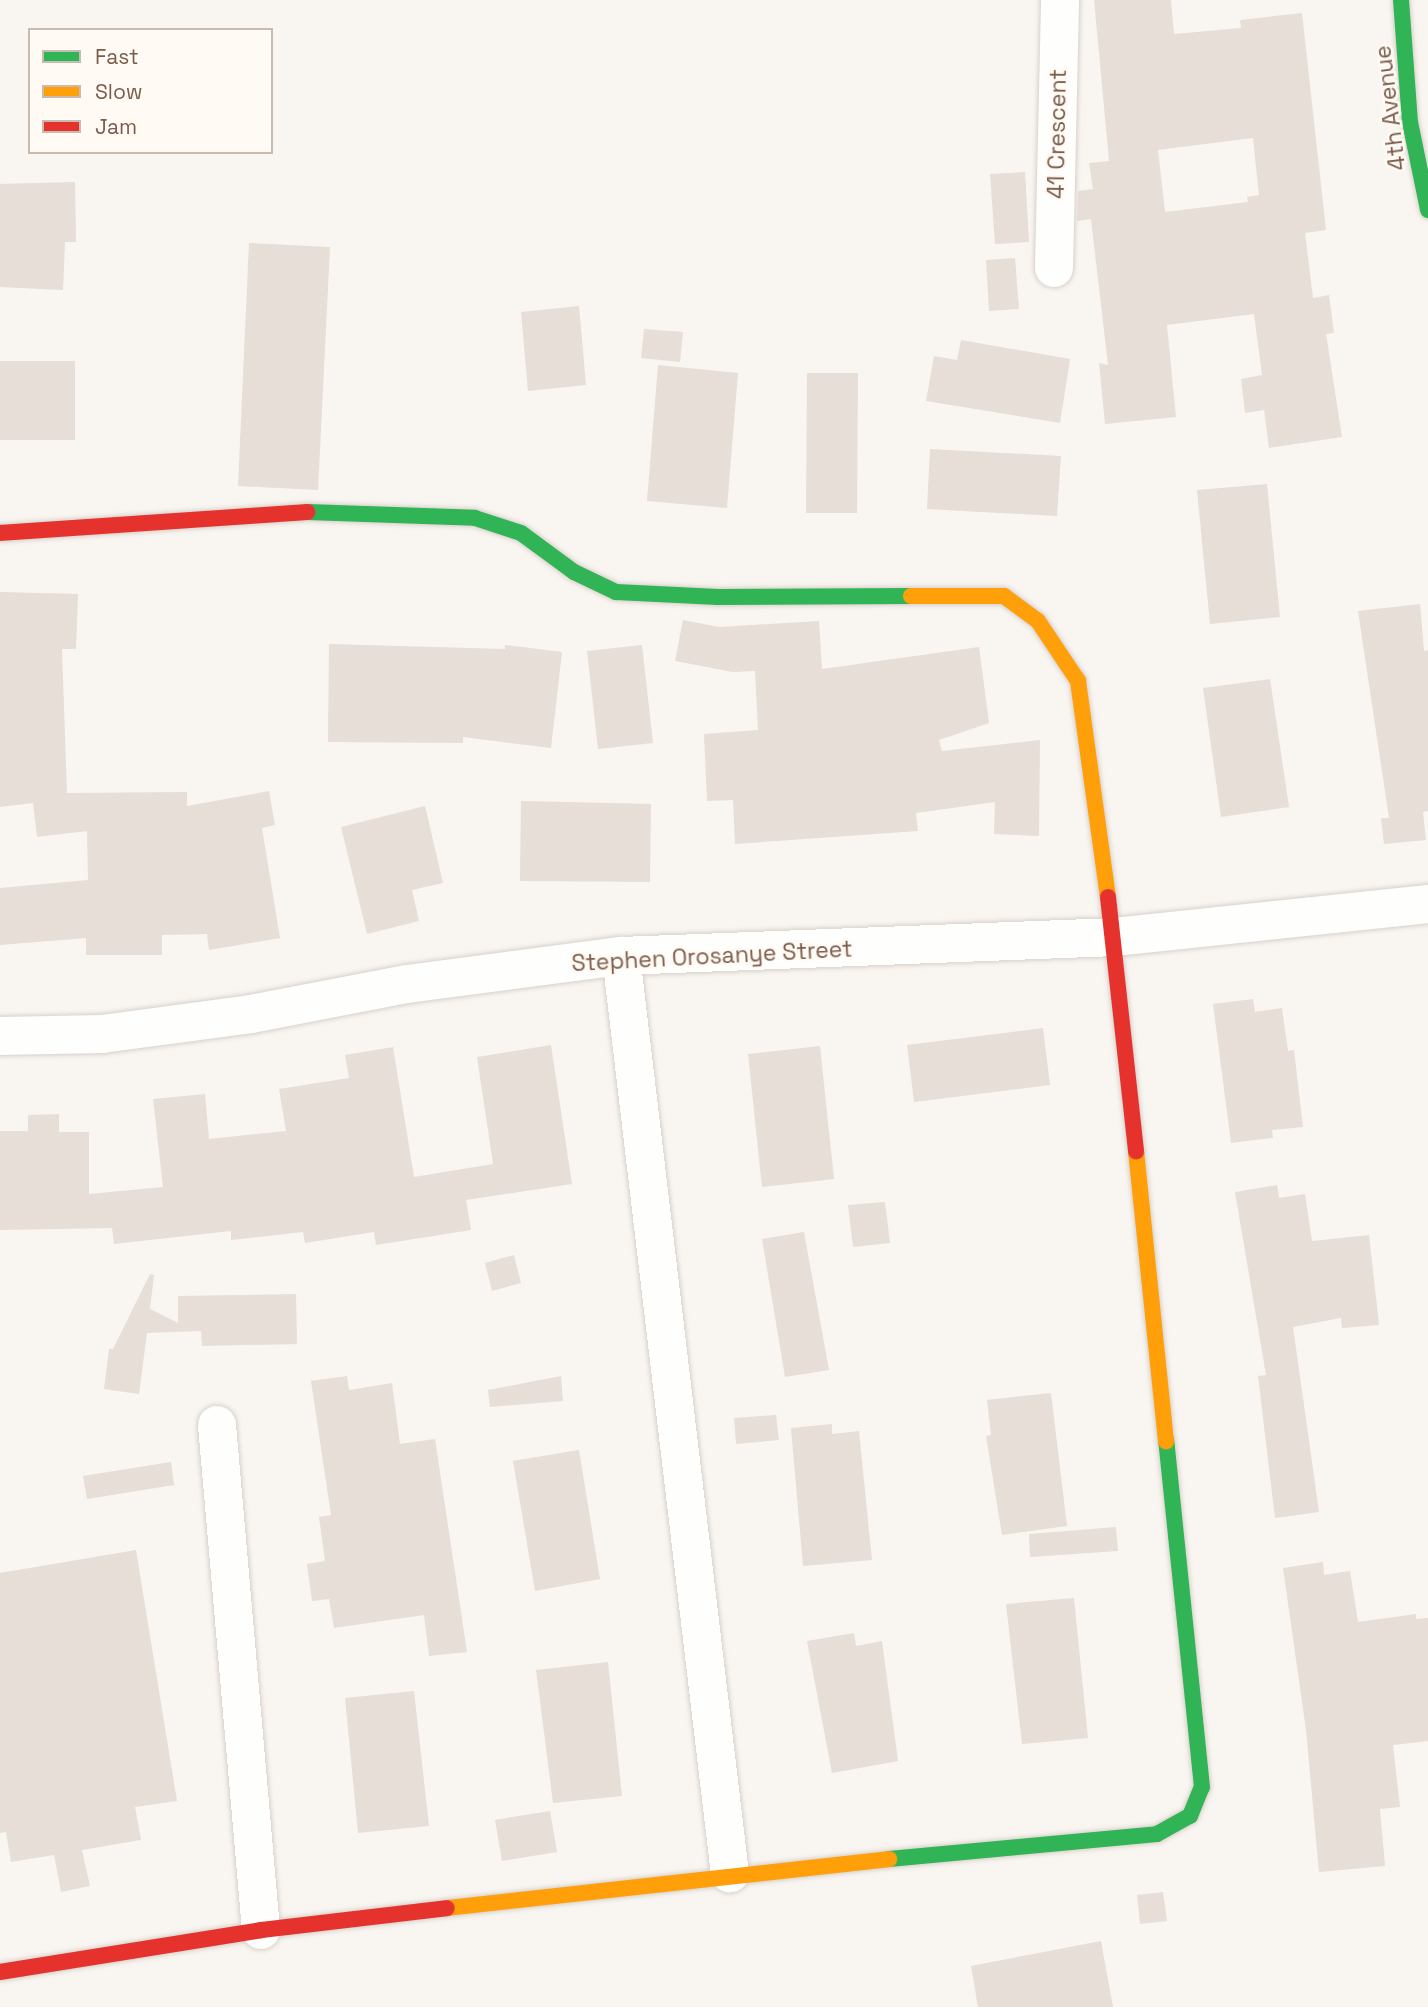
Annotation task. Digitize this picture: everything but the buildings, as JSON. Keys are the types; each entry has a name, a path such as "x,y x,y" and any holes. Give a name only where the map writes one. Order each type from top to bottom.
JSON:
{"street":[{"name":"41 Crescent","path":"1054,268 1060,0"},
{"name":"4th Avenue","path":"1401,0 1410,122 1428,211"},
{"path":"0,533 292,510 475,517 521,533 574,572 616,592 718,597 1004,596 1038,621 1078,681 1114,937 1202,1787 1190,1816 1157,1834 730,1874 261,1930 0,1972"},
{"name":"Stephen Orosanye Street","path":"0,1036 102,1034 251,1014 407,984 621,956 1114,937 1428,904"},
{"path":"621,956 730,1874"},
{"path":"217,1425 261,1930"}],"traffic: fast":[{"path":"1401,0 1410,122 1428,210"},
{"path":"307,512 475,518 521,533 574,572 616,592 718,597 911,596"},
{"path":"889,1859 1157,1834 1190,1816 1202,1787 1166,1441"}],"traffic: slow":[{"path":"911,596 1004,596 1038,621 1078,681 1108,897"},
{"path":"1136,1151 1166,1441"},
{"path":"447,1908 889,1859"}],"traffic: jam":[{"path":"0,533 307,512"},
{"path":"1108,897 1136,1151"},
{"path":"0,1972 261,1930 447,1908"}]}
